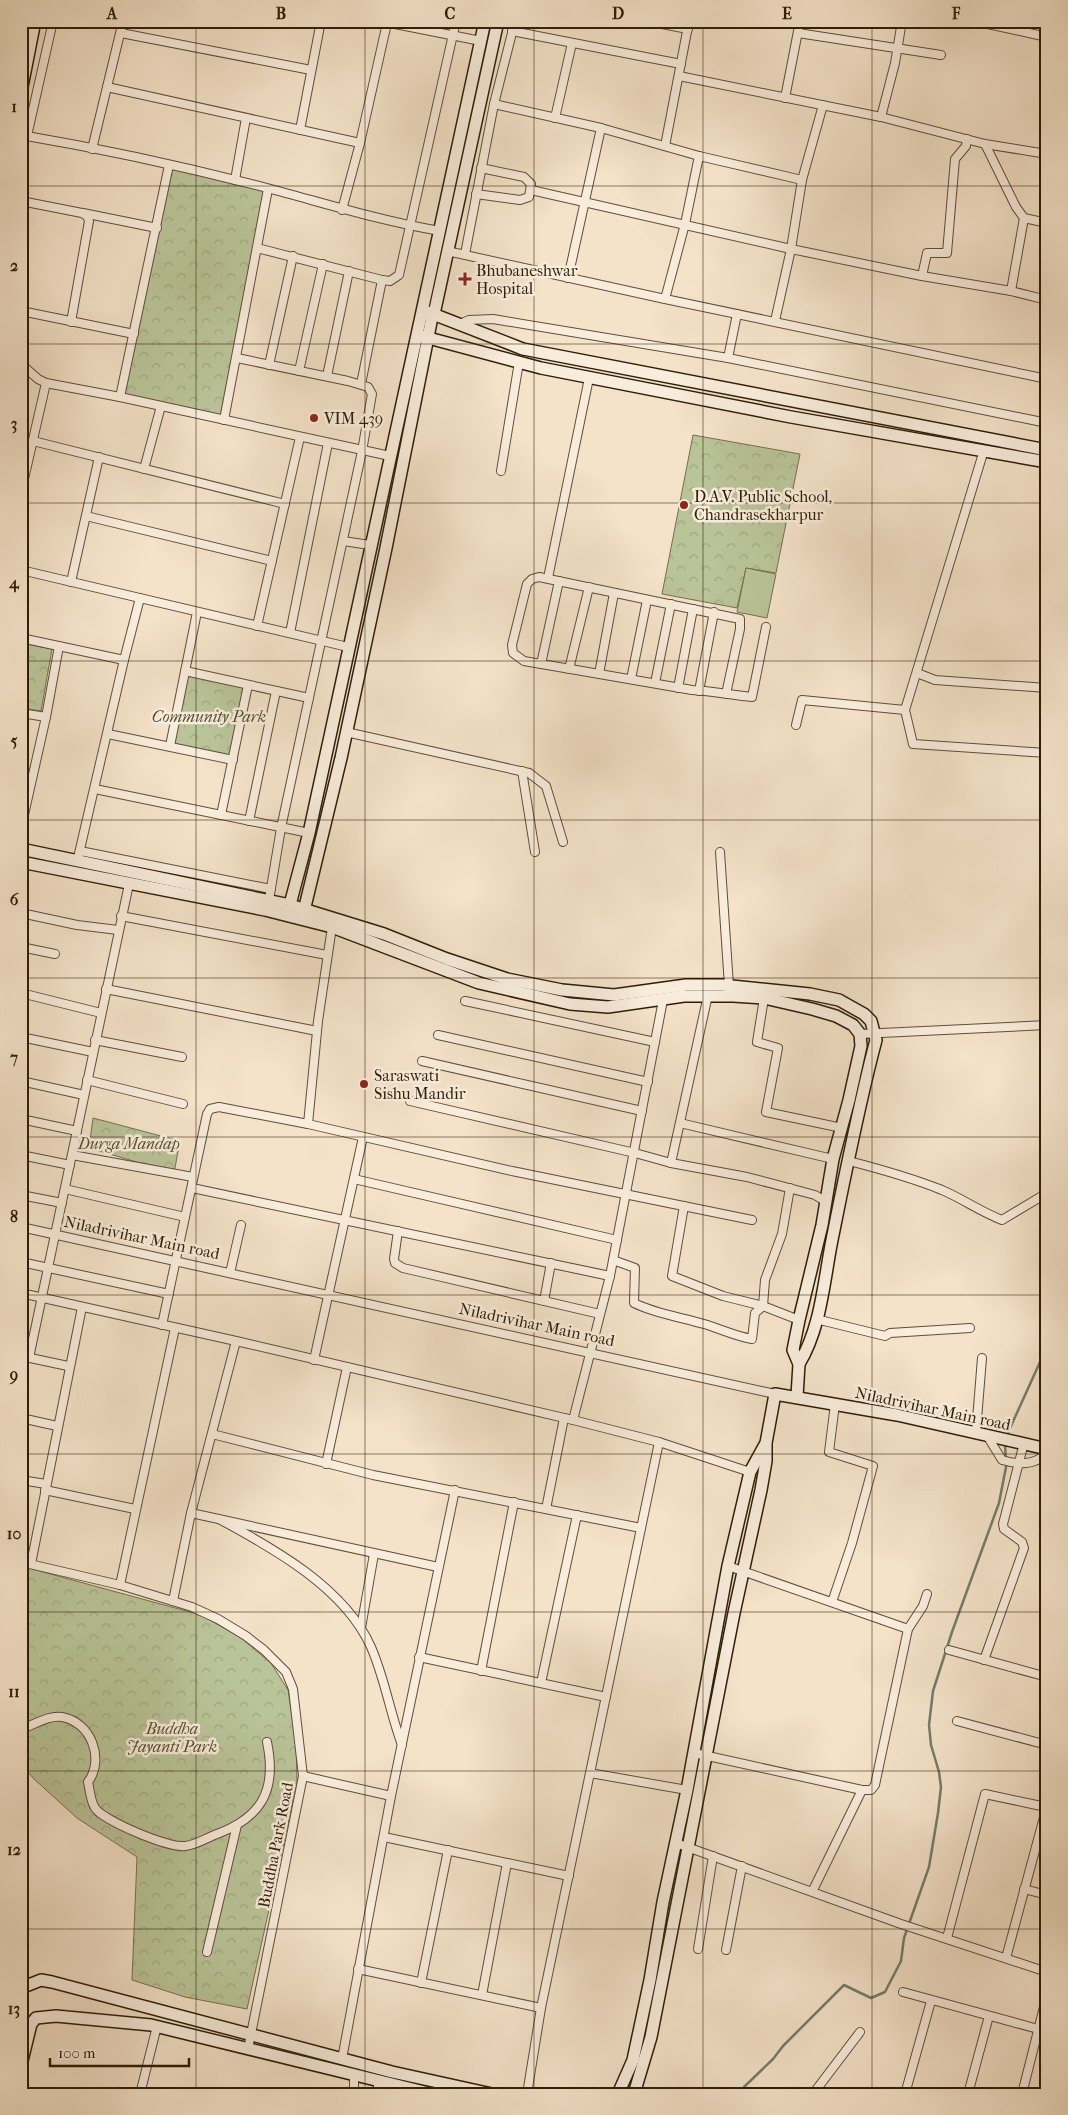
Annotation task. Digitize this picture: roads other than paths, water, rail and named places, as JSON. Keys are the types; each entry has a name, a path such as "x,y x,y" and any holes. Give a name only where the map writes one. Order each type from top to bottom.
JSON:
{"street":[{"path":"21,92 26,41 36,21"},
{"path":"53,21 24,136 235,180 342,210 440,231"},
{"path":"92,149 123,21"},
{"path":"300,130 321,21"},
{"path":"257,248 382,280 390,281 399,275 456,21"},
{"path":"465,254 494,104 515,21"},
{"path":"647,21 688,25 665,146"},
{"path":"785,98 800,21"},
{"path":"881,117 902,21"},
{"path":"974,21 1047,37"},
{"path":"342,210 360,143 383,22 481,40"},
{"path":"288,910 309,833 383,484 422,337 434,314 498,23 485,22 421,310 422,337 398,487 346,732 303,914"},
{"path":"512,31 681,64"},
{"path":"121,33 311,70"},
{"path":"798,33 941,55"},
{"path":"556,118 572,43"},
{"path":"678,76 881,117 985,144 1047,154"},
{"path":"107,88 360,143"},
{"path":"494,104 601,128 699,156 802,180"},
{"path":"775,321 791,249 802,180 823,105"},
{"path":"235,180 246,118"},
{"path":"568,278 601,128"},
{"path":"922,276 927,253 947,253 954,159 966,146 967,139"},
{"path":"985,144 1024,218 1011,291"},
{"path":"664,299 685,224 699,156"},
{"path":"120,397 169,165"},
{"path":"476,194 520,200 529,197 531,190 529,180 524,177 481,168"},
{"path":"224,420 268,189"},
{"path":"531,190 791,249 922,276 1011,291 1047,300"},
{"path":"21,201 157,228"},
{"path":"71,322 90,221 82,213"},
{"path":"1024,218 1047,223"},
{"path":"447,251 664,299 1047,379"},
{"path":"270,365 293,256"},
{"path":"299,371 323,264"},
{"path":"327,376 349,271"},
{"path":"361,384 382,280"},
{"path":"421,310 523,349 1047,450"},
{"path":"21,311 134,334"},
{"path":"728,358 736,314"},
{"path":"460,324 469,320 492,319 728,358 1047,423"},
{"path":"422,337 589,378 1047,462"},
{"path":"237,358 361,384 368,387 372,394 362,451 281,828 270,894"},
{"path":"501,472 519,362"},
{"path":"21,364 38,379 46,383 120,397 328,444 390,456"},
{"path":"548,578 589,378"},
{"path":"21,492 46,383"},
{"path":"144,469 161,406"},
{"path":"257,626 300,437"},
{"path":"33,441 285,504"},
{"path":"290,633 328,444"},
{"path":"984,450 905,710 913,744 1046,753 1047,726"},
{"path":"72,582 99,457"},
{"path":"383,484 398,487"},
{"path":"86,516 272,560"},
{"path":"343,541 370,545"},
{"path":"21,570 348,647"},
{"path":"726,694 741,623 740,619 735,616 647,600 548,578 539,577 532,579 527,584 512,645 513,653 524,661 678,688 699,691 752,697 766,627"},
{"path":"541,664 559,581"},
{"path":"569,669 589,587"},
{"path":"599,674 614,593"},
{"path":"79,857 140,598"},
{"path":"631,679 647,600"},
{"path":"655,683 671,604"},
{"path":"678,688 693,609"},
{"path":"170,746 197,612"},
{"path":"699,691 714,612"},
{"path":"21,638 124,660"},
{"path":"21,828 46,717 58,646"},
{"path":"185,672 309,698"},
{"path":"917,673 935,680 1047,688"},
{"path":"222,815 248,685"},
{"path":"249,821 276,691"},
{"path":"796,725 802,700 905,710"},
{"path":"21,713 46,717"},
{"path":"346,732 529,773 546,786 552,799 562,842"},
{"path":"108,734 233,760"},
{"path":"522,771 535,852"},
{"path":"21,775 32,778"},
{"path":"95,789 309,833"},
{"path":"21,849 79,857 270,894 288,910"},
{"path":"720,852 728,986"},
{"path":"79,857 101,873 129,884 288,910 384,934 447,959 507,979 562,990 614,995 686,985 728,986 810,994 839,1000 864,1014 871,1022 876,1040 848,1161 816,1319 807,1350 799,1364"},
{"path":"21,862 270,894"},
{"path":"68,1366 25,1357 56,1235 95,1040 129,884"},
{"path":"21,913 77,925 118,930"},
{"path":"303,914 332,927 479,983 535,997 570,1004 608,1007 708,995 764,998 836,1016 853,1025 860,1034 861,1046 833,1159 822,1225 799,1320 794,1350 799,1364 797,1396"},
{"path":"121,916 328,955"},
{"path":"308,1124 317,1032 332,927"},
{"path":"21,947 55,954"},
{"path":"106,989 317,1032"},
{"path":"21,994 101,1013"},
{"path":"671,1163 708,995"},
{"path":"764,998 757,1042 778,1048 766,1112 842,1128"},
{"path":"573,1420 610,1276 663,1000"},
{"path":"465,1001 655,1042"},
{"path":"860,1034 1047,1025"},
{"path":"438,1035 648,1082"},
{"path":"21,1037 93,1052"},
{"path":"95,1040 182,1058"},
{"path":"422,1062 642,1111"},
{"path":"87,1080 183,1104"},
{"path":"21,1081 84,1095"},
{"path":"410,1101 671,1163 747,1177 815,1195 825,1201"},
{"path":"162,1325 207,1114 210,1109 219,1107 308,1124 752,1220"},
{"path":"21,1120 77,1131"},
{"path":"680,1123 833,1159"},
{"path":"314,1360 363,1137"},
{"path":"21,1155 70,1165"},
{"path":"72,1155 194,1177"},
{"path":"848,1161 887,1171 944,1191 1002,1220 1047,1193"},
{"path":"354,1179 617,1240"},
{"path":"192,1188 610,1276"},
{"path":"613,1260 635,1268 634,1303 646,1309 706,1324 736,1336 752,1339 756,1313 763,1306 766,1280 782,1234 790,1188"},
{"path":"65,1189 185,1217"},
{"path":"21,1195 62,1203"},
{"path":"684,1206 672,1276 723,1296 763,1306 799,1320"},
{"path":"230,1273 241,1225"},
{"name":"Niladrivihar Main road","path":"21,1227 775,1394 797,1396 897,1415 998,1437 1047,1450"},
{"path":"398,1231 394,1259 395,1263 403,1268 600,1314"},
{"path":"21,1262 169,1294"},
{"path":"544,1301 551,1263"},
{"path":"21,1294 236,1341 573,1420 659,1442 750,1472"},
{"path":"31,1564 56,1426 82,1307"},
{"path":"816,1319 885,1336 890,1333 970,1328"},
{"path":"120,1585 175,1328"},
{"path":"173,1601 191,1513 236,1341"},
{"path":"982,1358 981,1434 1002,1460 1026,1464 1040,1460 1047,1450"},
{"path":"326,1464 347,1368"},
{"path":"618,2094 633,2060 650,1980 663,1902 687,1790 700,1754 743,1571 761,1490 766,1461 766,1443 775,1394"},
{"path":"832,1602 852,1543 872,1466 829,1452 835,1404"},
{"path":"21,1418 56,1426"},
{"path":"546,1509 564,1418"},
{"path":"212,1434 326,1464 641,1528"},
{"path":"526,2094 541,2008 659,1442"},
{"path":"634,2094 651,2036 688,1847 728,1566 750,1472 766,1443"},
{"path":"984,1660 1024,1548 1022,1542 1004,1530 1003,1524 1021,1443"},
{"path":"21,1480 135,1509"},
{"path":"342,2059 391,1796 455,1490"},
{"path":"481,1671 514,1502"},
{"path":"191,1513 438,1567"},
{"path":"541,1683 577,1515"},
{"path":"219,1519 264,1543 294,1563 332,1596 362,1628 380,1672 402,1746"},
{"path":"362,1628 374,1554"},
{"name":"Buddha Park Road","path":"21,1562 120,1585 173,1601 218,1618 264,1650 286,1672 294,1697 303,1776 248,2049"},
{"path":"728,1566 908,1629"},
{"path":"700,1754 862,1790 871,1790 875,1784 908,1629 923,1606 928,1594"},
{"path":"949,1650 1047,1677"},
{"path":"419,1657 606,1697"},
{"path":"21,1729 52,1717 73,1720 84,1728 90,1736 94,1747 93,1775 88,1782 92,1802 96,1809 103,1815 147,1837 183,1846 237,1826 256,1811 263,1800 270,1774 270,1759 266,1742"},
{"path":"958,1721 1047,1745"},
{"path":"590,1773 687,1790"},
{"path":"303,1776 391,1796"},
{"path":"813,1890 862,1790"},
{"path":"947,1938 985,1794 1047,1807 1044,1830 1024,1889 1006,1958"},
{"path":"207,1952 237,1826"},
{"path":"384,1837 569,1876"},
{"path":"676,1843 813,1890 901,1924 1047,1972"},
{"path":"422,1983 448,1850"},
{"path":"698,1949 713,1856"},
{"path":"482,1995 507,1863"},
{"path":"726,1950 742,1866"},
{"path":"1024,1889 1047,1895"},
{"path":"358,1969 541,2008"},
{"path":"21,1988 41,1980 342,2059 433,2094"},
{"path":"902,1992 1038,2029"},
{"path":"1022,2094 1047,1996"},
{"path":"904,2094 930,2000"},
{"path":"21,2065 31,2024 36,2018 43,2016 157,2026 378,2081 395,2079 492,2094"},
{"path":"968,2094 989,2016"},
{"path":"181,2032 184,2018"},
{"path":"140,2094 157,2026"},
{"path":"813,2094 860,2032"},
{"path":"354,2076 354,2094"},
{"path":"378,2081 378,2094"}],"waterway":[{"path":"1006,1437 1045,1351 1043,1316 1044,1281 1047,1275"},
{"path":"741,2094 744,2087 844,1985 871,1998 885,1992 901,1961 904,1938 929,1867 938,1813 941,1787 939,1772 931,1745 929,1725 933,1691 952,1632 999,1503 1006,1467 1005,1442"}],"place":[{"name":"Bhubaneshwar Hospital","path":"465,279"},
{"name":"VIM 439","path":"314,418"},
{"name":"D.A.V. Public School, Chandrasekharpur","path":"684,505"},
{"name":"Saraswati Sishu Mandir","path":"364,1084"}],"park label":[{"name":"Community Park","path":"209,716"},
{"name":"Durga Mandap","path":"129,1143"},
{"name":"Buddha Jayanti Park","path":"172,1737"}]}
